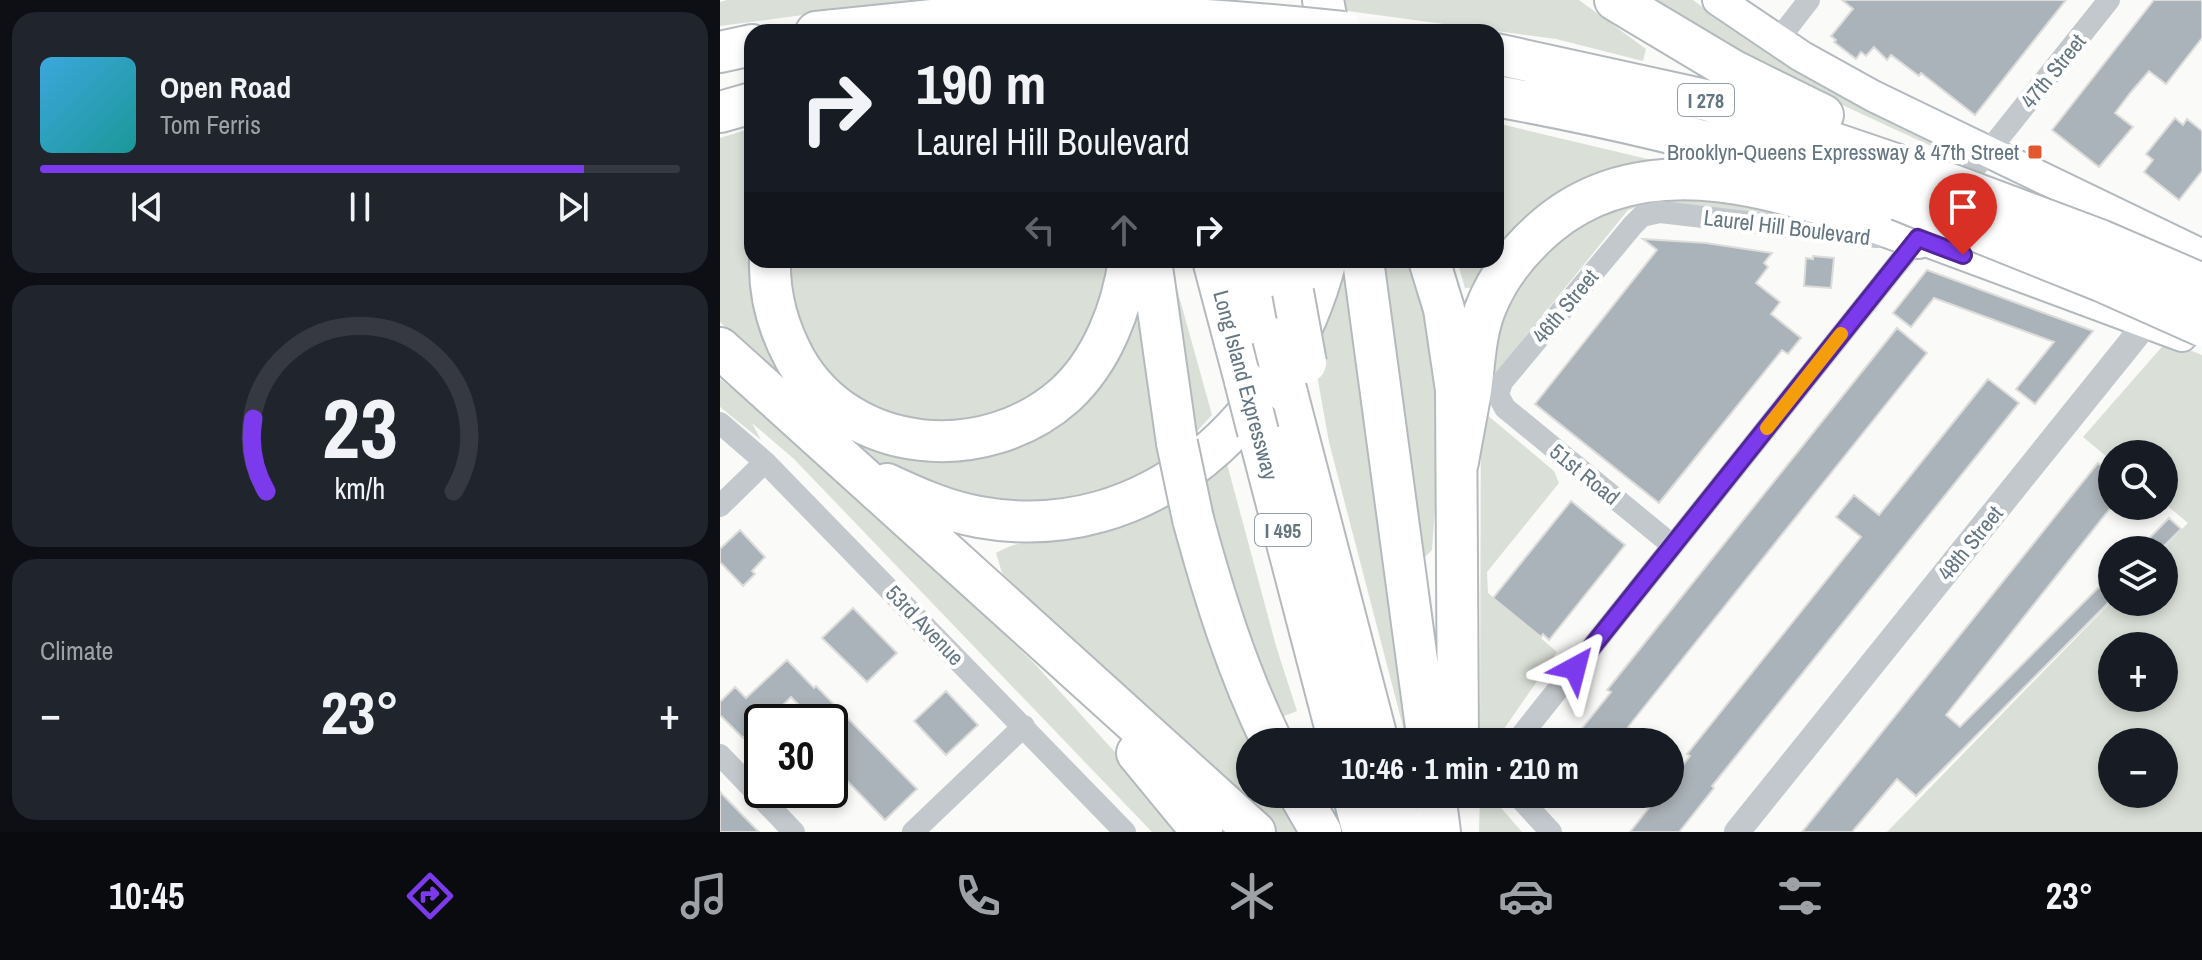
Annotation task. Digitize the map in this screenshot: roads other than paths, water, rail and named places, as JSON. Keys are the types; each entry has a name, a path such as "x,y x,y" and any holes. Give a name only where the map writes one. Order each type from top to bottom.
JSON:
{"highway":[{"path":"1089,0 1096,24"},
{"path":"1113,0 1121,24"},
{"path":"1142,0 1150,24"},
{"path":"1185,0 1190,24"},
{"path":"1185,0 1231,24"},
{"path":"1239,0 1244,24"},
{"path":"1323,0 1328,24"},
{"path":"1615,0 1908,175 1953,170 2100,240 2202,284"},
{"path":"893,24 1026,14 1139,16 1241,24"},
{"path":"720,52 744,47"},
{"name":"I 278","path":"1504,56 1710,101 1908,175 2062,265 2202,326"},
{"path":"720,88 744,83"},
{"name":"I 278","path":"1504,98 1688,136 1772,159 1908,175"},
{"path":"720,112 744,105"},
{"path":"1458,462 1477,336 1491,296 1507,269 1539,233 1568,210 1599,193 1653,180 1692,179 1735,185 1831,208 1918,238"},
{"path":"770,268 772,293 782,333 803,372 818,389 836,406 875,429 912,440 942,442 973,440 1013,428 1032,419 1067,393 1104,343 1120,303 1127,268"},
{"path":"1152,268 1177,443 1193,519 1228,638 1266,728"},
{"path":"1196,268 1243,373"},
{"name":"Long Island Expressway","path":"1215,268 1258,432 1328,622 1372,728"},
{"name":"Long Island Expressway","path":"1255,268 1273,338 1297,378 1318,424 1332,564 1328,622 1338,728"},
{"path":"848,464 938,507 998,520 1063,518 1104,510 1141,497 1174,479 1209,454 1256,405 1296,339 1318,291 1324,268"},
{"path":"1364,268 1426,728"},
{"path":"1431,268 1450,336 1456,390 1458,728"},
{"path":"1291,276 1297,378"},
{"path":"720,348 1255,832"},
{"path":"1050,649 1202,832"},
{"path":"1307,808 1321,832"},
{"path":"1357,808 1363,832"},
{"path":"1395,808 1403,832"},
{"path":"1437,808 1440,832"},
{"path":"1459,808 1459,832"}],"main road":[{"path":"1718,0 1778,40 1873,96 2202,255"},
{"name":"Laurel Hill Boulevard","path":"1918,238 2202,343"}],"street":[{"path":"1778,40 1809,0"},
{"name":"47th Street","path":"1527,728 2109,0"},
{"name":"Laurel Hill Boulevard","path":"1642,216 1660,212 1876,237 1918,238"},
{"name":"46th Street","path":"1499,400 1498,391 1502,382 1642,216"},
{"name":"48th Street","path":"1737,832 2202,255"},
{"name":"51st Road","path":"1499,400 1509,412 1672,545"},
{"name":"53rd Avenue","path":"720,423 765,462 1125,832"},
{"path":"720,506 765,462"},
{"path":"913,832 1024,726"},
{"path":"720,755 794,832"},
{"path":"1529,808 1551,832"}],"place":[{"name":"Brooklyn-Queens Expressway & 47th Street","path":"2035,152"}]}
